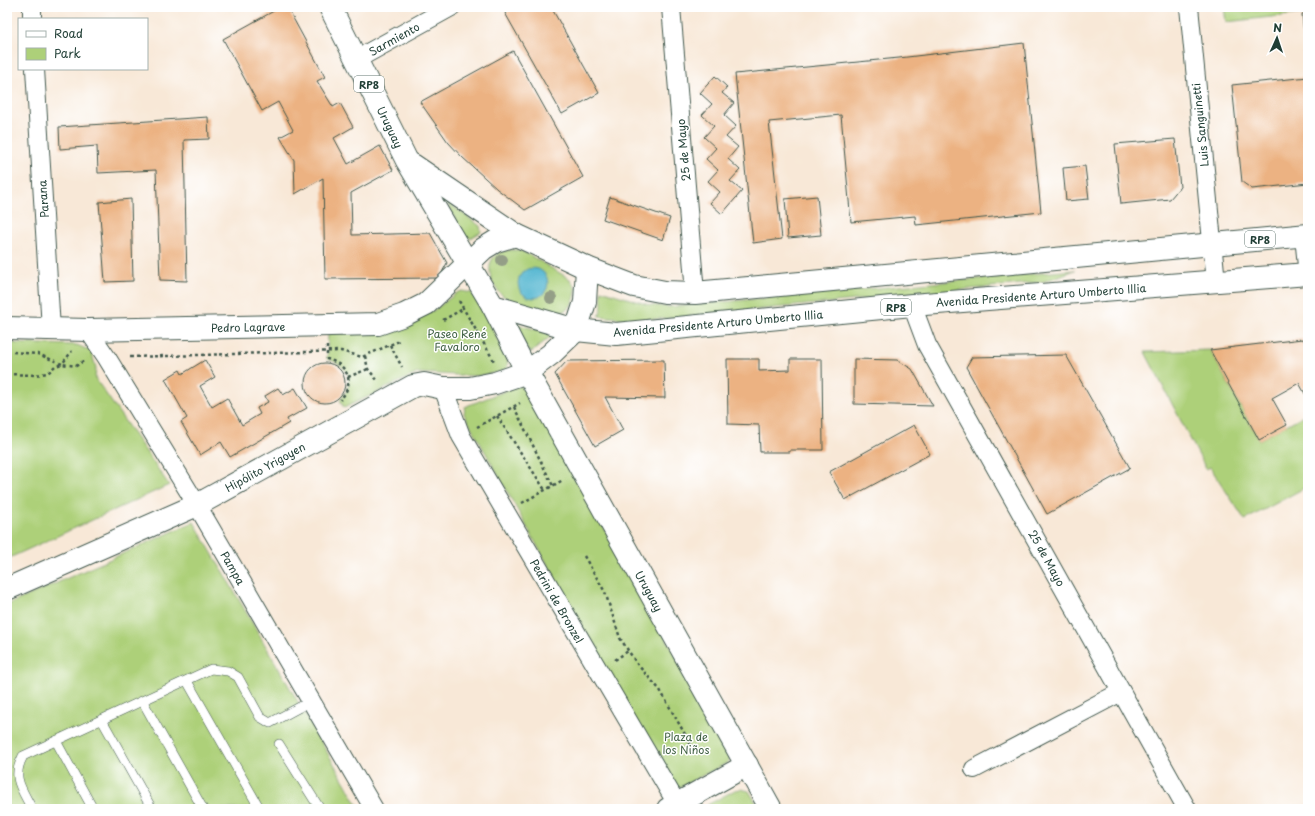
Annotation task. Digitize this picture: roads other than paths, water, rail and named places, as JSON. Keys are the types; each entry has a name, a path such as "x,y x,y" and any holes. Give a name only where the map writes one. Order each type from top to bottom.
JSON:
{"main road":[{"name":"Uruguay","path":"330,7 407,161"},
{"name":"RP8","path":"407,161 516,235 587,268 634,286 665,292 695,293 1306,235"},
{"name":"RP8","path":"407,161 493,306"},
{"name":"Pedro Lagrave","path":"7,328 88,330 378,324 404,315 426,304 483,249 496,241 516,235"},
{"path":"576,330 585,302 587,268"},
{"name":"Avenida Presidente Arturo Umberto Illia","path":"493,306 576,330 616,334 912,305 1308,275"},
{"name":"Uruguay","path":"493,306 538,393 747,765 770,809"},
{"name":"Hipólito Yrigoyen","path":"7,589 197,505 413,386 424,384 443,388 470,388 495,383 527,372 551,354 576,330"},
{"path":"675,807 747,765"}],"street":[{"path":"32,7 32,18"},
{"name":"Sarmiento","path":"357,59 452,7"},
{"name":"25 de Mayo","path":"672,7 695,293"},
{"name":"Luis Sanguinetti","path":"1189,7 1216,282"},
{"name":"Parana","path":"35,70 51,329"},
{"path":"1306,235 1308,275"},
{"name":"25 de Mayo","path":"912,305 927,345 1187,809"},
{"name":"Pampa","path":"88,330 107,358 197,505 374,809"},
{"name":"Pedrini de Bronzel","path":"443,388 461,436 675,807"},
{"path":"974,769 1121,692"}],"lane":[{"path":"32,809 16,779 17,766 23,756 143,702 211,669 228,671 238,677 260,717 270,723 311,701"},
{"path":"187,680 260,809"},
{"path":"143,702 203,809"},
{"path":"102,720 152,809"},
{"path":"56,741 94,809"},
{"path":"279,744 320,809"}],"water":[{"path":"533,268 544,272 548,283 544,294 533,298 522,294 518,283 522,272"}],"park label":[{"name":"Paseo René Favaloro","path":"457,339"},
{"name":"Plaza de los Niños","path":"686,742"}]}
